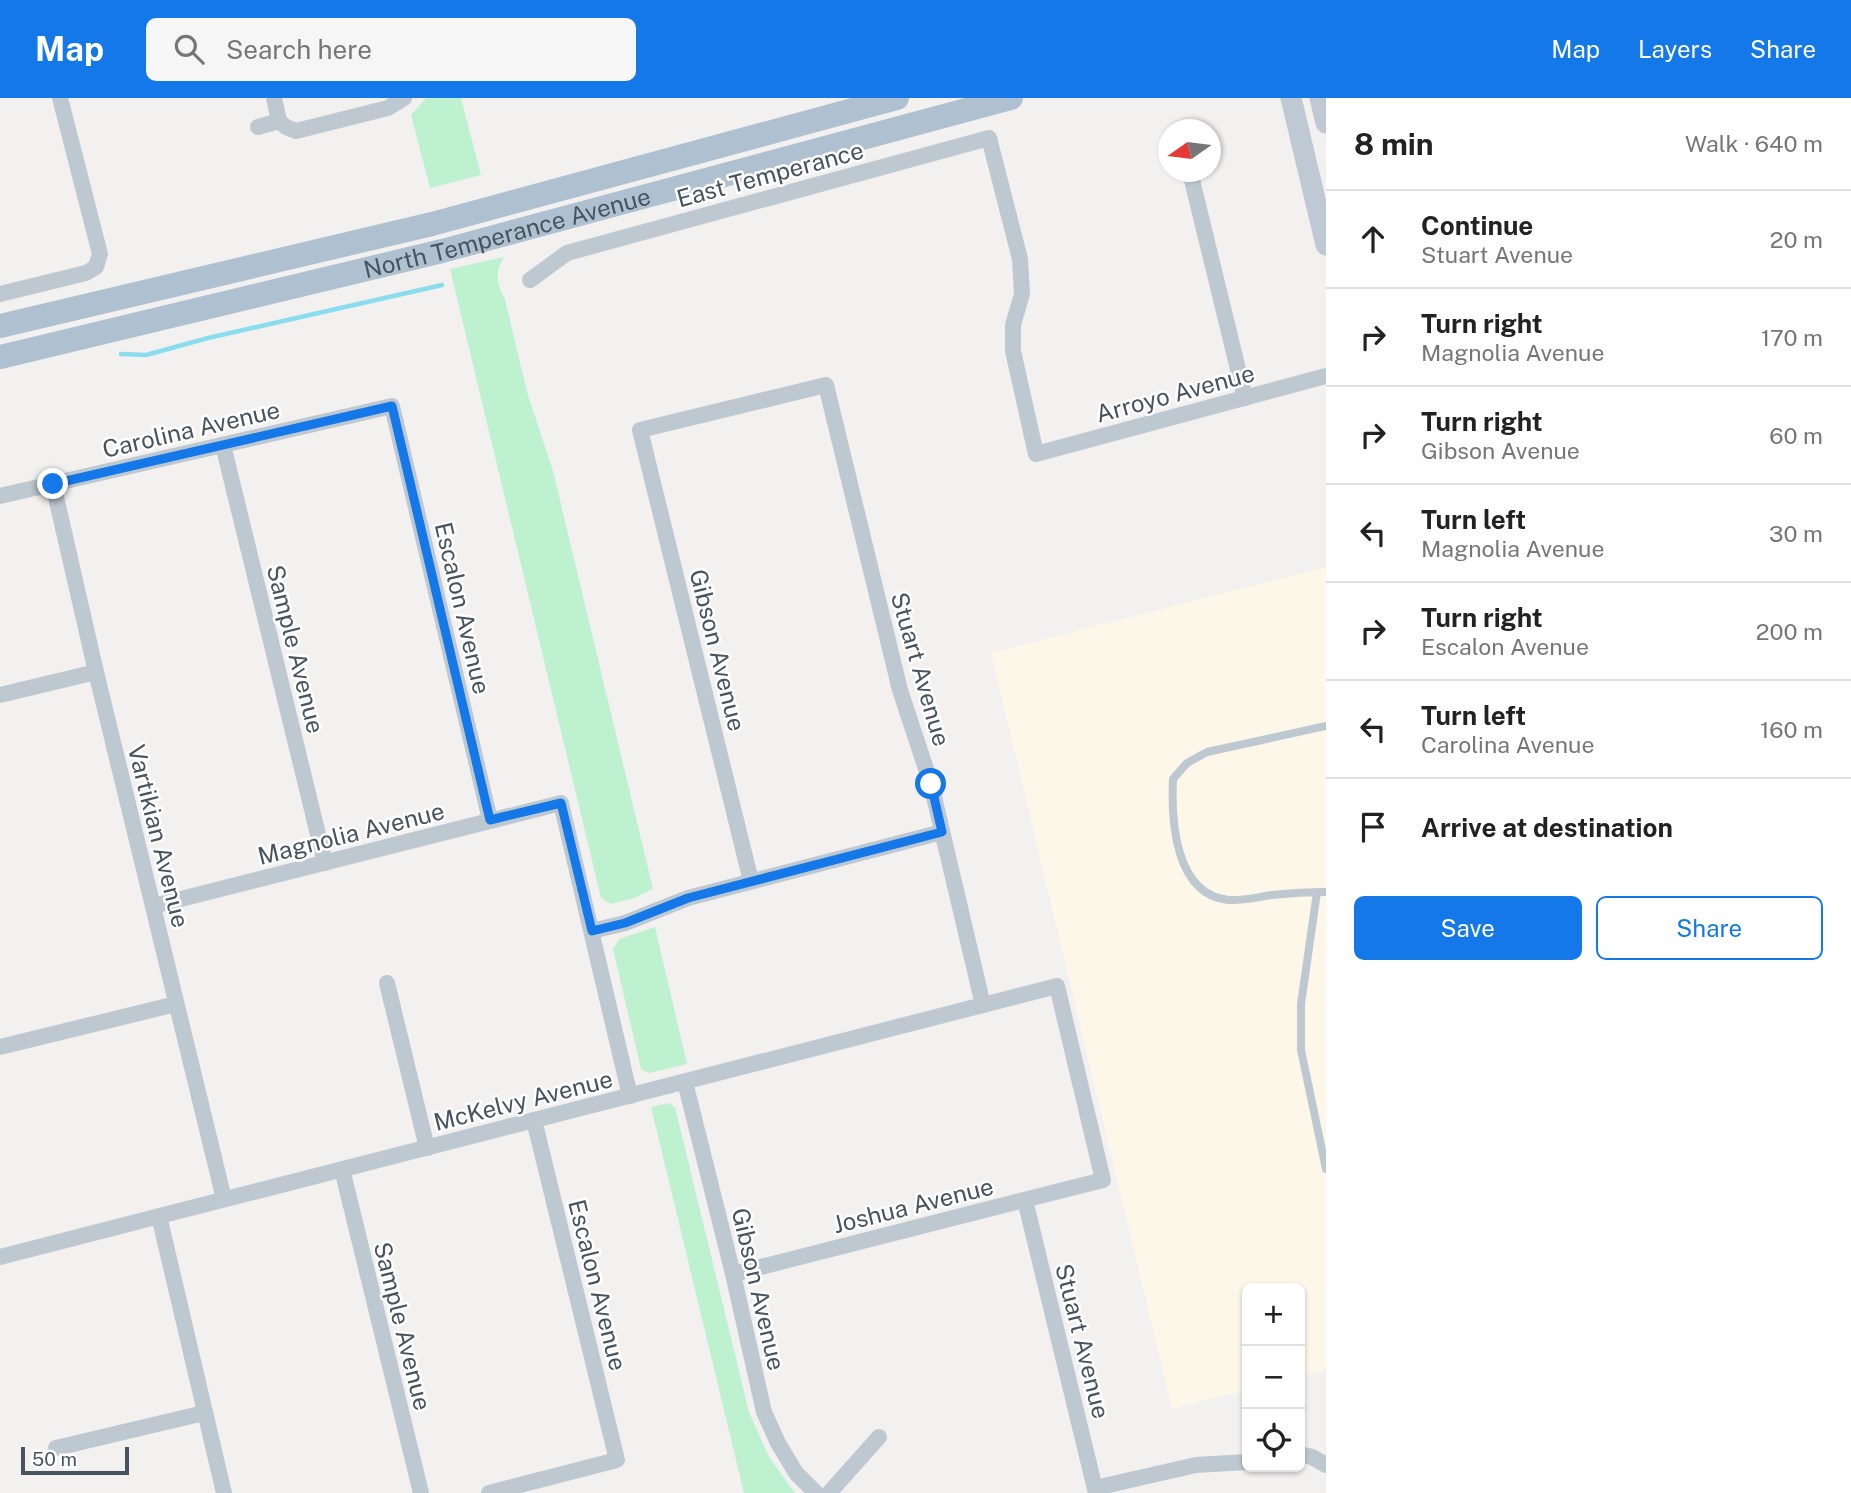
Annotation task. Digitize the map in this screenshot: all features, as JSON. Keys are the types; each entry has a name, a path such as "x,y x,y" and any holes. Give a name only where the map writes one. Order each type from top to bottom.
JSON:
{"main road":[{"name":"North Temperance Avenue","path":"0,326 432,224 897,98"},
{"name":"North Temperance Avenue","path":"0,356 442,251 1011,98"},
{"path":"1291,98 1326,245"},
{"path":"1320,98 1326,123"}],"street":[{"path":"0,294 86,273 96,267 100,254 60,98"},
{"path":"274,98 279,121 296,131 388,108 404,98"},
{"path":"258,127 279,121"},
{"name":"East Temperance","path":"530,280 567,253 989,138 1020,259 1021,294 1013,325 1013,351 1036,454"},
{"path":"1192,182 1245,398"},
{"name":"Arroyo Avenue","path":"1036,454 1326,376"},
{"name":"Stuart Avenue","path":"640,430 826,385 890,650 931,784 983,1005"},
{"name":"Carolina Avenue","path":"0,496 392,406"},
{"name":"Escalon Avenue","path":"392,406 490,820"},
{"name":"Gibson Avenue","path":"640,430 751,881"},
{"name":"Sample Avenue","path":"223,445 324,863"},
{"name":"Vartikian Avenue","path":"53,484 224,1199"},
{"path":"0,695 96,672"},
{"name":"Magnolia Avenue","path":"153,906 561,803 592,931"},
{"path":"630,1096 592,931 625,923 688,898 942,832"},
{"path":"387,983 428,1148"},
{"name":"McKelvy Avenue","path":"0,1257 1057,986 1103,1180"},
{"path":"0,1048 176,1004"},
{"name":"Gibson Avenue","path":"685,1082 764,1412 796,1473 816,1493"},
{"name":"Escalon Avenue","path":"489,1493 617,1460 534,1120"},
{"name":"Sample Avenue","path":"342,1169 421,1493"},
{"name":"Joshua Avenue","path":"733,1274 1103,1180"},
{"name":"Stuart Avenue","path":"1025,1200 1095,1490"},
{"path":"159,1216 223,1493"},
{"path":"56,1448 204,1413"},
{"path":"829,1493 878,1437"},
{"path":"1305,1455 1326,1465"},
{"path":"1095,1490 1196,1465 1242,1462"}],"lane":[{"path":"1326,726 1207,752 1187,763 1173,779 1172,791 1179,851 1191,877 1208,895 1230,900 1321,892 1301,1003 1301,1049 1326,1170"}],"shaded area":[{"path":"1326,567 1326,1370 1305,1376 1305,1283 1242,1283 1242,1391 1172,1409 991,653"}],"green space":[{"path":"426,98 461,98 481,175 430,188 411,115"},
{"path":"504,257 499,268 498,283 505,299 527,392 553,471 653,889 611,904 601,898 450,269"},
{"path":"655,927 687,1064 649,1073 641,1069 613,949 619,939"},
{"path":"668,1103 675,1107 749,1412 769,1457 795,1493 744,1493 651,1107"}],"waterway":[{"path":"121,354 146,355 208,338 442,285"}],"route":[{"path":"53,484 392,406 490,820 561,803 592,931 625,923 688,898 942,832 931,784"}]}
